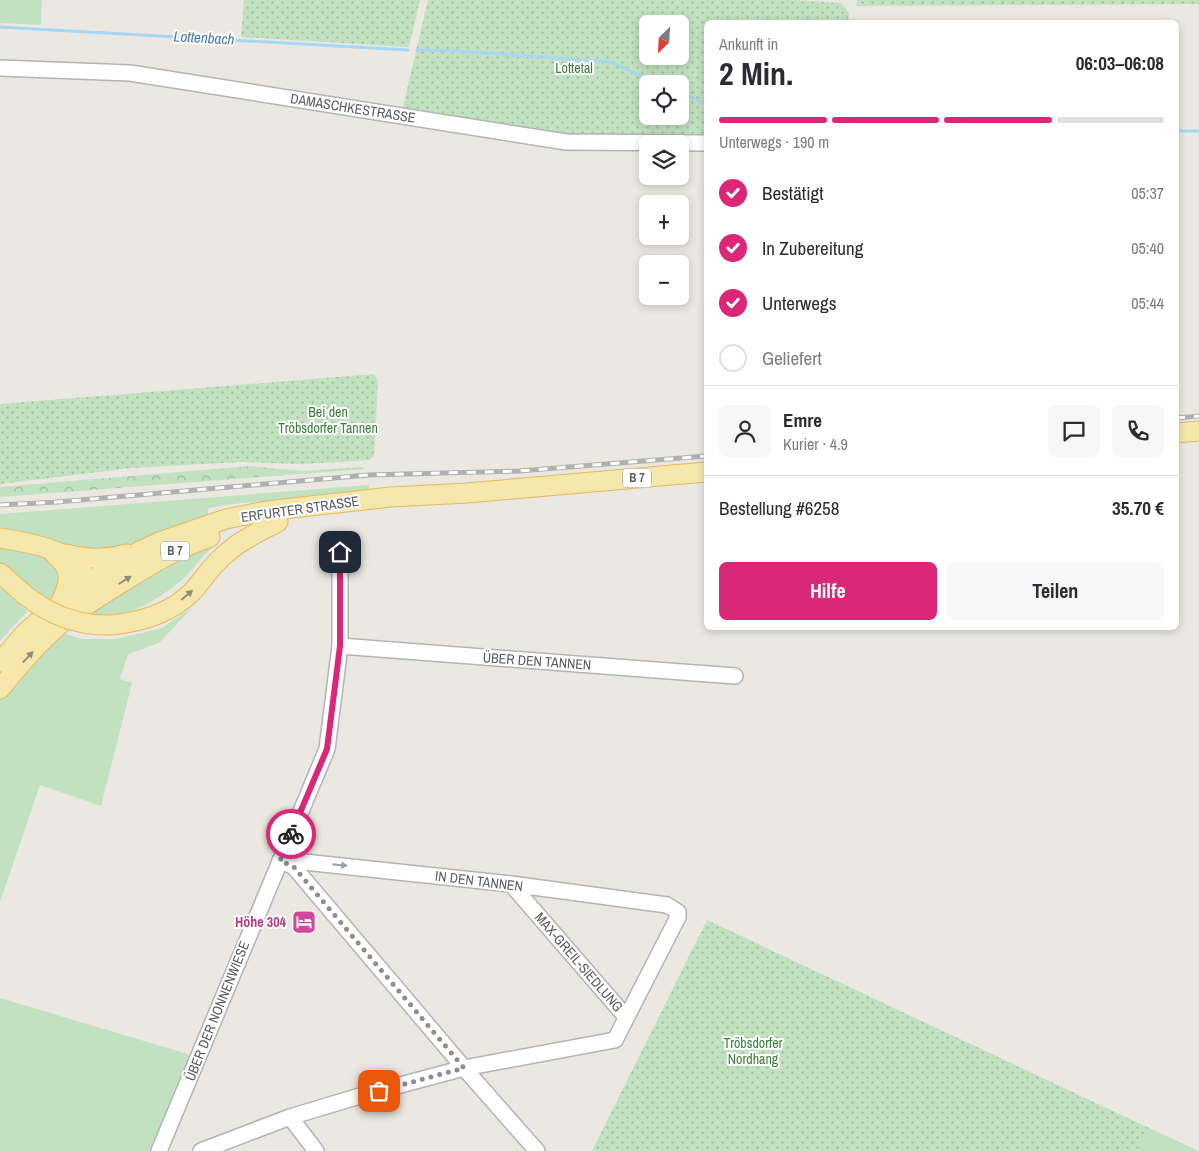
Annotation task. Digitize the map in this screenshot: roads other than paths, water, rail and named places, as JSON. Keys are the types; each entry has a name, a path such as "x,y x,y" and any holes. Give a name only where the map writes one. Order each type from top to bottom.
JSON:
{"main road":[{"path":"1179,433 1199,431"},
{"name":"ERFURTER STRASSE","path":"140,551 208,524 266,511 391,497 467,493 704,472"},
{"name":"ERFURTER STRASSE","path":"278,522 400,509 467,493"},
{"name":"B 7","path":"0,689 43,641 84,606 161,558 191,544 239,529 278,522"},
{"name":"B 7","path":"0,573 38,605 54,614 92,625 111,626 160,614 191,593 217,561 228,551 278,522"},
{"path":"0,538 29,543 73,560 82,570 88,583 89,592 84,606"},
{"path":"47,549 94,559 116,557 140,551"},
{"path":"47,549 59,557 66,566 69,577 60,605"},
{"name":"B 7","path":"0,662 25,633 42,618 88,583 140,551"}],"street":[{"name":"DAMASCHKESTRASSE","path":"0,68 130,73 566,142 704,143"},
{"name":"ÜBER DER NONNENWIESE","path":"159,1151 286,864 327,749 340,646 340,552"},
{"name":"ÜBER DEN TANNEN","path":"340,646 735,676"},
{"name":"IN DEN TANNEN","path":"286,864 304,862 511,884 667,905 678,912"},
{"path":"286,864 537,1151"},
{"name":"MAX-GREIL-SIEDLUNG","path":"511,884 626,1017"},
{"name":"MAX-GREIL-SIEDLUNG","path":"201,1151 290,1117 363,1095 464,1068 615,1040 673,926 678,912"},
{"path":"290,1117 316,1151"}],"waterway":[{"name":"Lottenbach","path":"0,27 408,50"},
{"name":"Lottenbach","path":"417,50 459,51 611,62 639,75"},
{"name":"Lottenbach","path":"689,96 704,103"},
{"name":"Lottenbach","path":"1179,131 1199,131"}],"railway":[{"path":"1179,418 1199,416"},
{"path":"0,505 57,502 368,475 519,471 704,456"}],"place":[{"name":"Höhe 304","path":"304,922"}],"park label":[{"name":"Lottetal","path":"574,68"},
{"name":"Bei den Tröbsdorfer Tannen","path":"328,420"},
{"name":"Tröbsdorfer Nordhang","path":"753,1052"}]}
